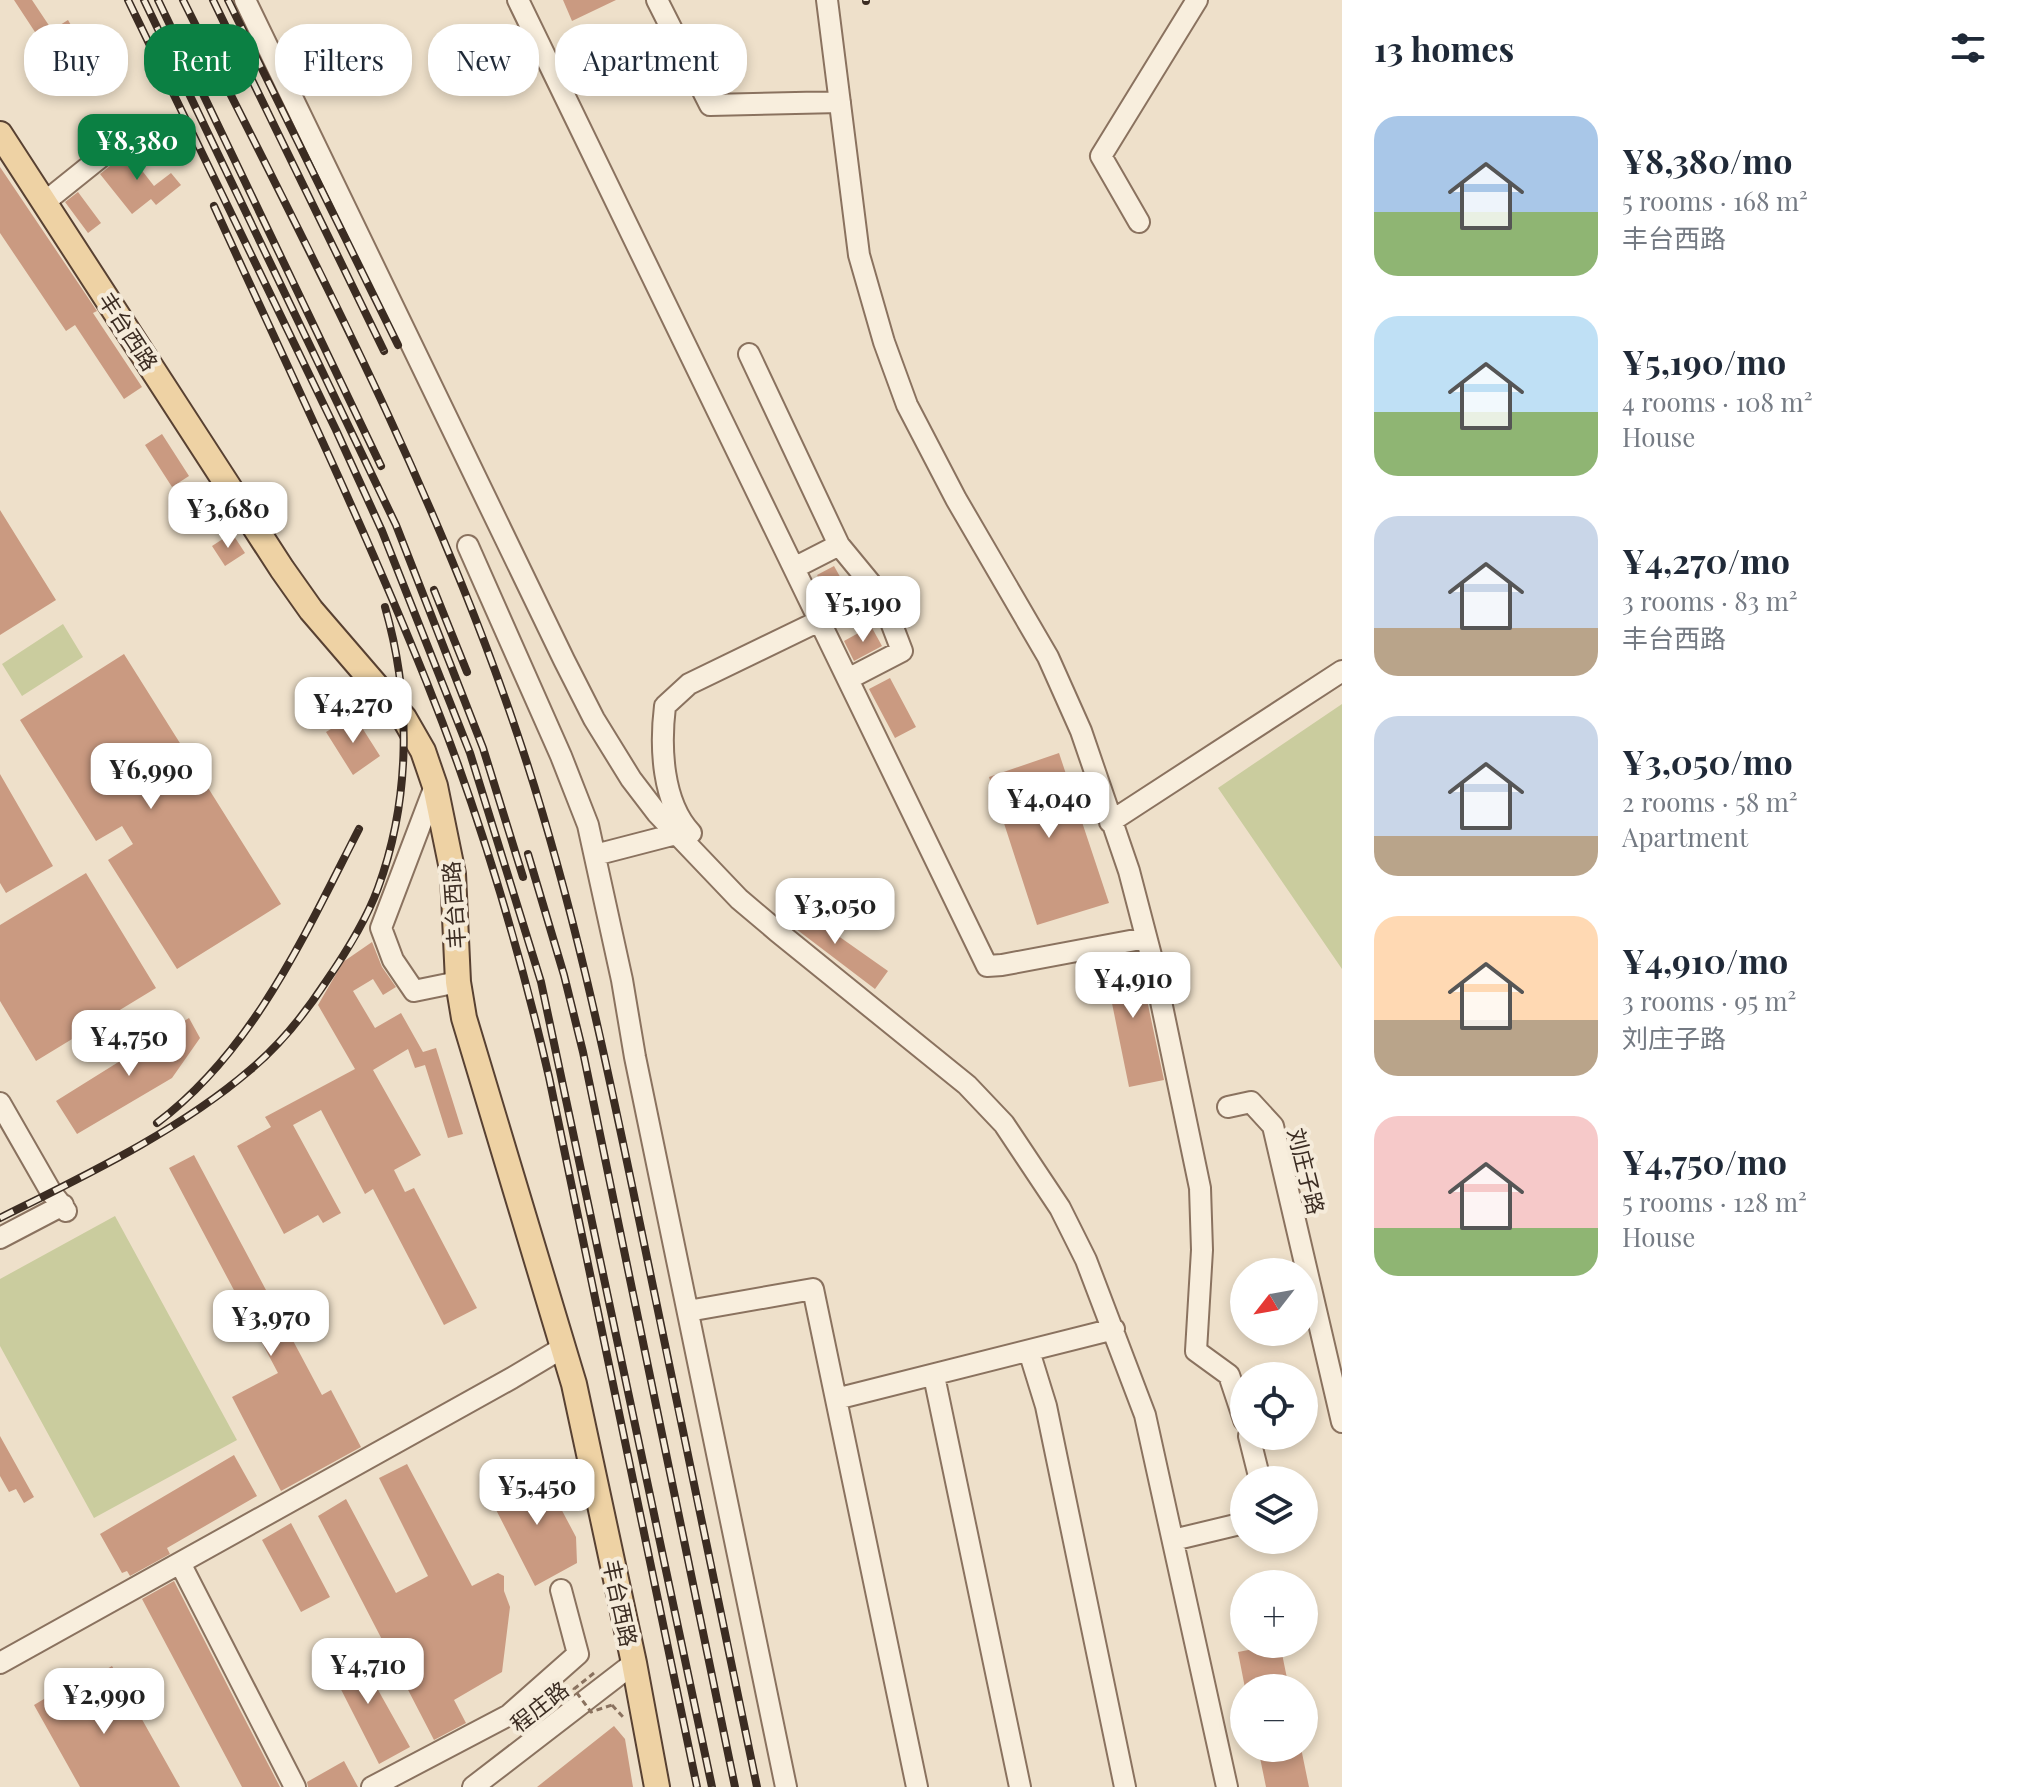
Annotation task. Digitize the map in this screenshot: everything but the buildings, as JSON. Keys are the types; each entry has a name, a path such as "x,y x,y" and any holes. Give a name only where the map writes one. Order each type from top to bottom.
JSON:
{"main road":[{"name":"丰台西路","path":"0,134 282,569 311,610 404,718 423,751 435,786 453,874 458,982 475,1058 564,1347 634,1663 657,1787"}],"street":[{"path":"245,0 594,719 631,779 676,834 739,899 967,1085 1004,1124 1060,1208 1086,1260 1145,1415 1227,1787"},
{"path":"518,0 987,966 1146,938"},
{"path":"657,0 710,105 840,102"},
{"path":"827,0 859,255 884,342 907,405 956,499 1048,657 1081,731 1129,871 1200,1188 1202,1250 1196,1351 1230,1378"},
{"path":"830,24 839,0"},
{"path":"1139,222 1101,156 1197,0"},
{"path":"46,201 132,132"},
{"path":"749,354 839,545 881,596 902,651 848,679"},
{"path":"794,568 839,545"},
{"path":"468,546 561,756 588,825 786,1787"},
{"path":"739,899 738,892 721,866 682,824 672,807 664,742 665,706 689,684 819,621"},
{"path":"1110,822 1342,671"},
{"path":"435,786 381,928 393,960 414,991 458,982"},
{"path":"595,855 676,834"},
{"name":"刘庄子路","path":"1228,1107 1251,1102 1273,1126 1342,1422"},
{"path":"0,1103 51,1192 64,1208 0,1238"},
{"path":"688,1311 813,1289 917,1787"},
{"path":"836,1399 1114,1329"},
{"path":"0,1663 564,1347"},
{"path":"1029,1351 1046,1406 1125,1787"},
{"path":"934,1376 1020,1787"},
{"path":"1173,1540 1230,1526"},
{"path":"180,1563 295,1787"},
{"path":"372,1787 509,1715 578,1654 561,1590"},
{"name":"程庄路","path":"473,1787 634,1663"}],"path":[{"path":"594,1673 574,1689 591,1712 612,1705"}],"green space":[{"path":"63,624 83,657 22,696 2,664"},
{"path":"1342,704 1342,969 1218,788"},
{"path":"115,1216 237,1440 94,1518 0,1346 0,1279"}],"railway":[{"path":"128,0 382,531 470,753 541,982 712,1787"},
{"path":"144,0 396,525 483,748 523,877"},
{"path":"158,0 381,466"},
{"path":"183,0 319,270 405,452 483,638 517,733 556,860 604,1053 757,1787"},
{"path":"213,0 384,351"},
{"path":"228,0 398,345"},
{"path":"214,206 402,622 446,731 496,877 549,1077 697,1787"},
{"path":"434,590 467,672"},
{"path":"0,1218 162,1133 222,1092 261,1060 291,1029 347,949 378,888 389,854 402,783 404,748 400,676 385,607"},
{"path":"157,1123 191,1094 249,1026 297,949 359,829"},
{"path":"528,854 583,1052 735,1787"}]}
